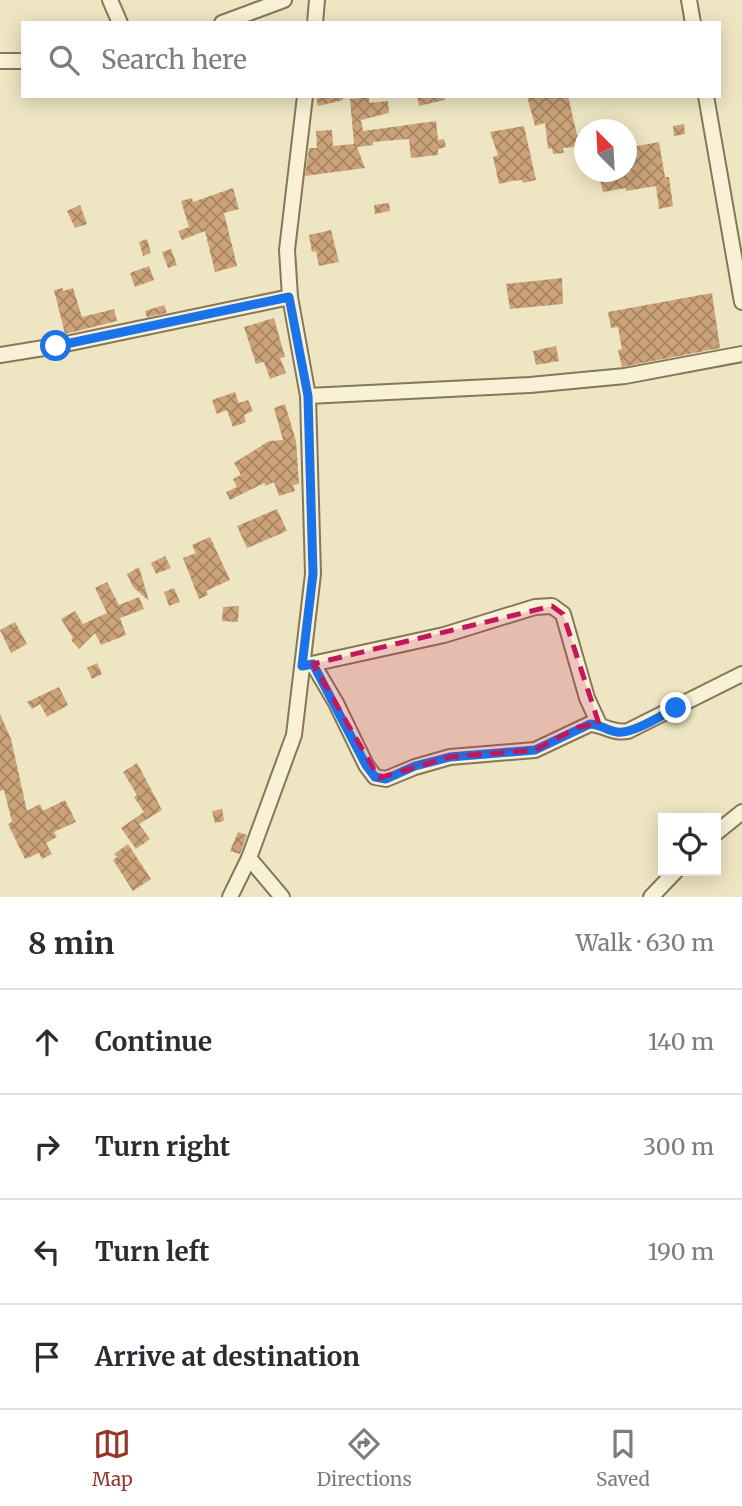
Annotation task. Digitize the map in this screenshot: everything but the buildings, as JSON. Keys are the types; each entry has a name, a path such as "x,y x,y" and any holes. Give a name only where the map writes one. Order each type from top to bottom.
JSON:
{"street":[{"path":"110,0 119,21"},
{"path":"227,21 284,0"},
{"path":"315,21 317,0"},
{"path":"689,0 693,21"},
{"path":"0,61 21,61"},
{"path":"230,897 249,858 294,735 308,665 313,574 308,396 289,297 287,250 305,98"},
{"path":"706,98 742,302"},
{"path":"0,355 56,346 289,297"},
{"path":"308,396 530,385 612,377 742,354"},
{"path":"308,665 444,635 536,607 552,606 563,614 587,698 599,724"},
{"path":"308,665 366,765 379,778 390,777 415,766 450,757 535,750 590,724 599,724 615,732 628,731 742,674"},
{"path":"721,829 742,812"},
{"path":"249,858 282,897"},
{"path":"652,897 671,876"}],"highlighted area":[{"path":"552,606 563,614 599,724 579,727 535,750 450,757 379,778 313,664"}],"route":[{"path":"56,346 289,297 308,396 313,574 302,666 313,664 336,703 366,765 375,777 386,779 415,766 450,757 541,749 579,727 590,724 599,724 621,733 676,708"}]}
